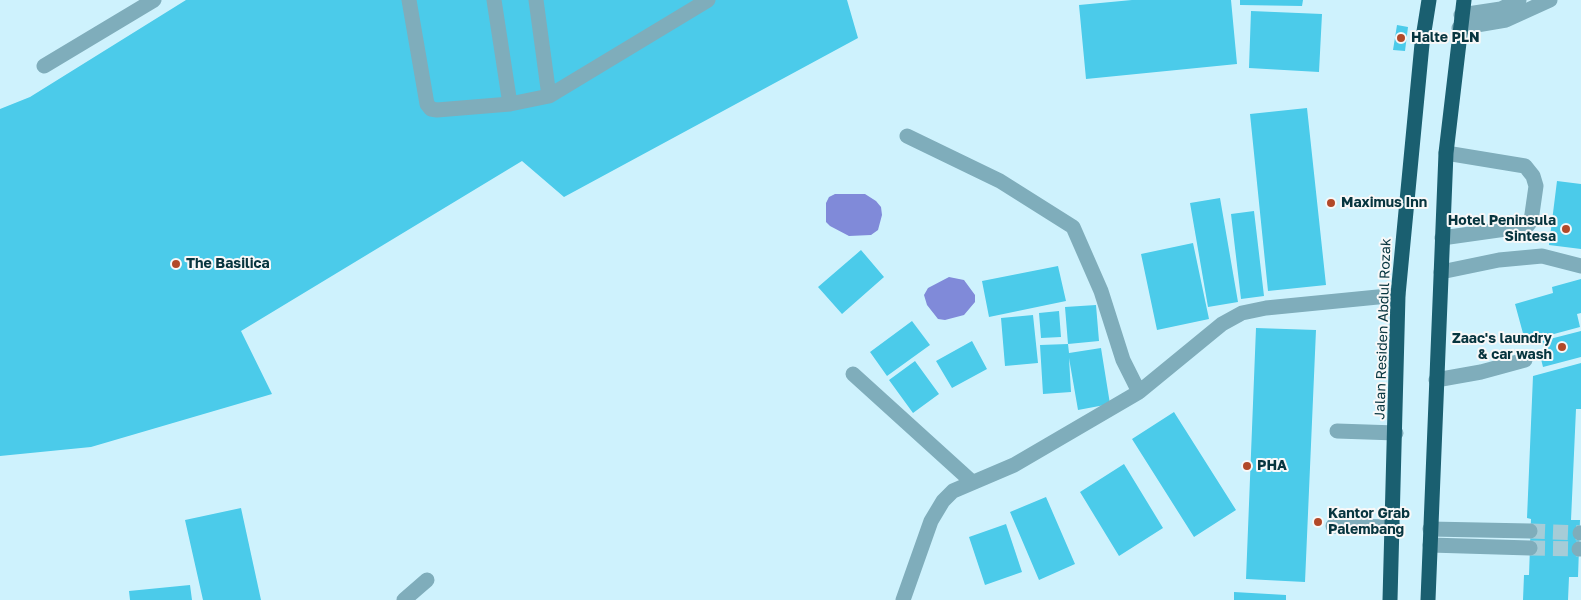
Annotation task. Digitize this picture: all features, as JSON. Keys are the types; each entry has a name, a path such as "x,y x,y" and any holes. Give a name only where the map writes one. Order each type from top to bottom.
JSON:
{"highway":[{"name":"Jalan Residen Abdul Rozak","path":"1390,600 1396,433 1398,295 1419,74 1429,0"},
{"path":"1428,600 1446,153 1464,0"}],"street":[{"path":"44,66 154,0"},
{"path":"409,0 429,108 436,110 510,104 550,96 708,0"},
{"path":"494,0 510,104"},
{"path":"536,0 550,96"},
{"path":"1460,22 1502,8 1519,0"},
{"path":"1460,22 1506,20 1550,0"},
{"path":"907,136 1000,181 1073,228 1101,291 1123,360 1140,392"},
{"path":"1442,238 1526,226 1531,221 1536,186 1533,176 1525,166 1446,153"},
{"path":"1441,272 1499,260 1542,256 1581,266"},
{"path":"903,600 931,522 939,508 954,491 971,481 1014,465 1140,392 1222,324 1242,313 1266,308 1398,295"},
{"path":"1436,380 1481,372 1525,360"},
{"path":"853,374 971,481"},
{"path":"1337,431 1396,433"},
{"path":"1333,526 1393,527"},
{"path":"1430,529 1530,532"},
{"path":"1430,545 1530,548"},
{"path":"404,600 427,580"}],"water":[{"path":"835,194 865,194 876,201 881,207 882,215 878,230 871,235 849,236 830,226 826,222 826,203 829,197"},
{"path":"949,277 964,280 975,295 975,302 964,315 945,320 938,319 927,305 924,295 928,288"}],"building":[{"name":"The Basilica","path":"186,0 847,0 858,38 564,197 522,161 241,331 272,394 91,447 0,456 0,109 30,97"},
{"path":"1132,0 1231,0 1237,64 1086,79 1079,5"},
{"path":"1240,0 1303,0 1302,6 1240,5"},
{"path":"1251,11 1322,14 1319,72 1249,68"},
{"name":"Halte PLN","path":"1397,25 1408,27 1405,51 1393,50"},
{"path":"1307,108 1326,285 1268,291 1250,114"},
{"name":"Hotel Peninsula Sintesa","path":"1557,181 1581,184 1581,249 1549,245"},
{"path":"1220,198 1238,302 1208,307 1190,203"},
{"path":"1254,211 1264,296 1241,299 1231,214"},
{"path":"1193,243 1209,319 1157,330 1141,254"},
{"path":"861,250 884,277 842,314 818,287"},
{"path":"1058,266 1066,301 989,317 982,281"},
{"path":"1581,279 1581,313 1577,314 1580,327 1539,338 1538,334 1524,337 1515,304 1553,293 1552,287"},
{"path":"1096,305 1099,341 1068,344 1065,307"},
{"path":"1059,311 1061,337 1041,338 1039,313"},
{"path":"1033,315 1038,363 1005,366 1001,318"},
{"path":"912,321 930,345 887,376 870,352"},
{"path":"1256,328 1316,330 1305,582 1246,579"},
{"name":"Zaac's laundry & car wash","path":"1581,331 1581,357 1543,367 1540,355 1546,353 1542,341"},
{"path":"972,341 987,369 952,388 936,361"},
{"path":"1068,344 1069,353 1101,348 1110,404 1078,410 1069,358 1071,392 1043,394 1040,345"},
{"path":"915,361 939,394 913,413 889,380"},
{"path":"1581,363 1581,409 1576,409 1571,520 1580,520 1578,577 1569,577 1568,600 1523,600 1524,575 1529,575 1531,519 1527,518 1533,376"},
{"path":"1174,412 1236,510 1194,537 1132,439"},
{"path":"1124,464 1163,528 1119,556 1080,492"},
{"path":"1046,497 1075,564 1039,580 1010,512"},
{"path":"241,508 261,600 203,600 185,520"},
{"path":"1006,524 1022,572 985,585 969,537"},
{"path":"190,585 192,600 130,600 129,591"},
{"path":"1234,592 1286,595 1286,600 1234,600"}],"tunnel":[{"path":"1530,531 1580,533"},
{"path":"1530,548 1579,549"}],"place":[{"name":"Halte PLN","path":"1401,38"},
{"name":"Maximus Inn","path":"1331,203"},
{"name":"Hotel Peninsula Sintesa","path":"1566,229"},
{"name":"The Basilica","path":"176,264"},
{"name":"Zaac's laundry & car wash","path":"1562,347"},
{"name":"PHA","path":"1247,466"},
{"name":"Kantor Grab Palembang","path":"1318,522"}]}
